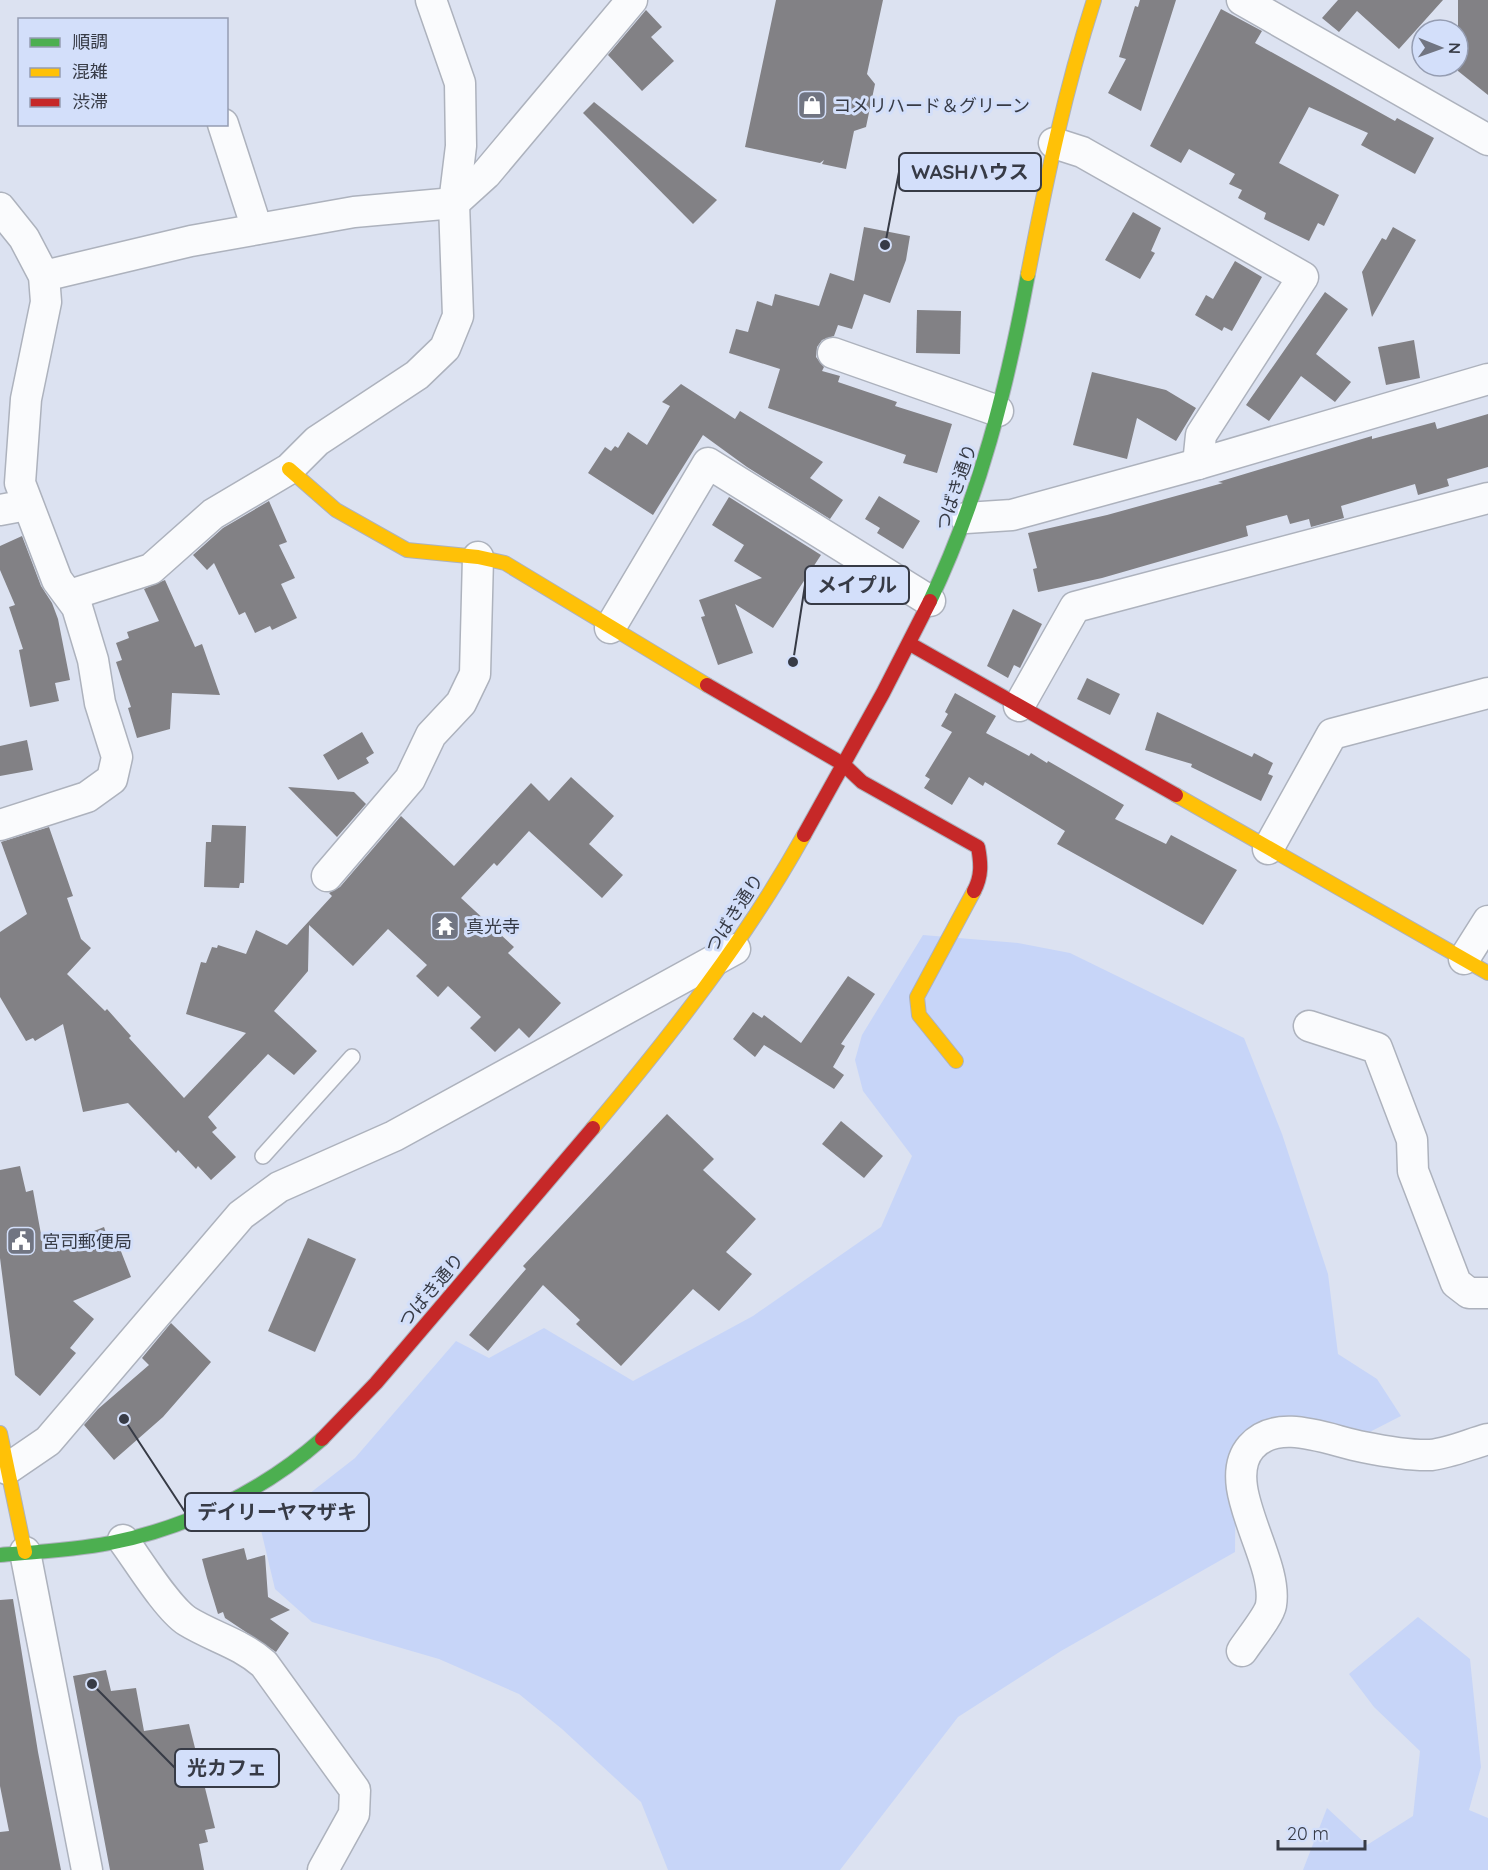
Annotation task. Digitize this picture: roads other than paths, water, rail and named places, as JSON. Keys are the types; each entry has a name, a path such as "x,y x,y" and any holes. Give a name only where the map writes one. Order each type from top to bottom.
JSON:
{"main road":[{"name":"つばき通り","path":"13,1554 82,1547 123,1540 160,1529 229,1502 288,1465 331,1431 376,1383 654,1055 735,948 843,764 910,644 966,518 985,463 998,411 1054,143 1084,27 1094,0"},
{"path":"288,469 336,510 407,550 478,556 505,563 610,628 843,764 862,782 978,847 981,862 979,882 917,997 919,1016 956,1061"},
{"path":"910,644 1476,966"},
{"path":"0,1433 7,1468 13,1554"}],"street":[{"path":"70,595 151,569 213,514 288,469 317,441 417,375 445,348 458,316 454,203 461,146 460,83 431,0"},
{"path":"44,276 191,241 257,229 354,213 454,203 486,174 632,0"},
{"path":"1242,0 1488,140"},
{"path":"224,126 257,229"},
{"path":"1054,143 1082,152 1303,278 1201,435 1198,464"},
{"path":"0,208 24,238 44,276 46,302 26,399 20,483 13,508 57,580 77,607 93,660 100,703 117,757 112,779 87,797 0,825"},
{"path":"833,353 998,411"},
{"path":"966,518 1012,515 1198,464 1488,379"},
{"path":"610,628 708,463 930,601"},
{"path":"1019,706 1076,607 1488,498"},
{"path":"327,876 410,779 431,735 461,703 475,674 478,556"},
{"path":"1268,849 1332,734 1488,693"},
{"path":"1476,966 1488,921"},
{"path":"7,1468 48,1441 241,1215 279,1187 394,1136 735,948"},
{"path":"1309,1026 1377,1048 1412,1140 1413,1171 1456,1283 1468,1293 1488,1293"},
{"path":"1242,1651 1271,1605 1266,1566 1241,1485 1242,1462 1251,1447 1265,1435 1288,1432 1363,1448 1431,1455 1488,1439"},
{"path":"123,1540 184,1619 247,1649 264,1664 355,1790 354,1814 323,1870"},
{"path":"13,1554 87,1870"}],"lane":[{"path":"264,1156 352,1057"}],"place":[{"name":"コメリハード＆グリーン","path":"812,105"},
{"name":"WASHハウス","path":"885,245"},
{"name":"メイプル","path":"793,662"},
{"name":"真光寺","path":"445,926"},
{"name":"宮司郵便局","path":"21,1241"},
{"name":"デイリーヤマザキ","path":"124,1419"},
{"name":"光カフェ","path":"92,1684"}]}
